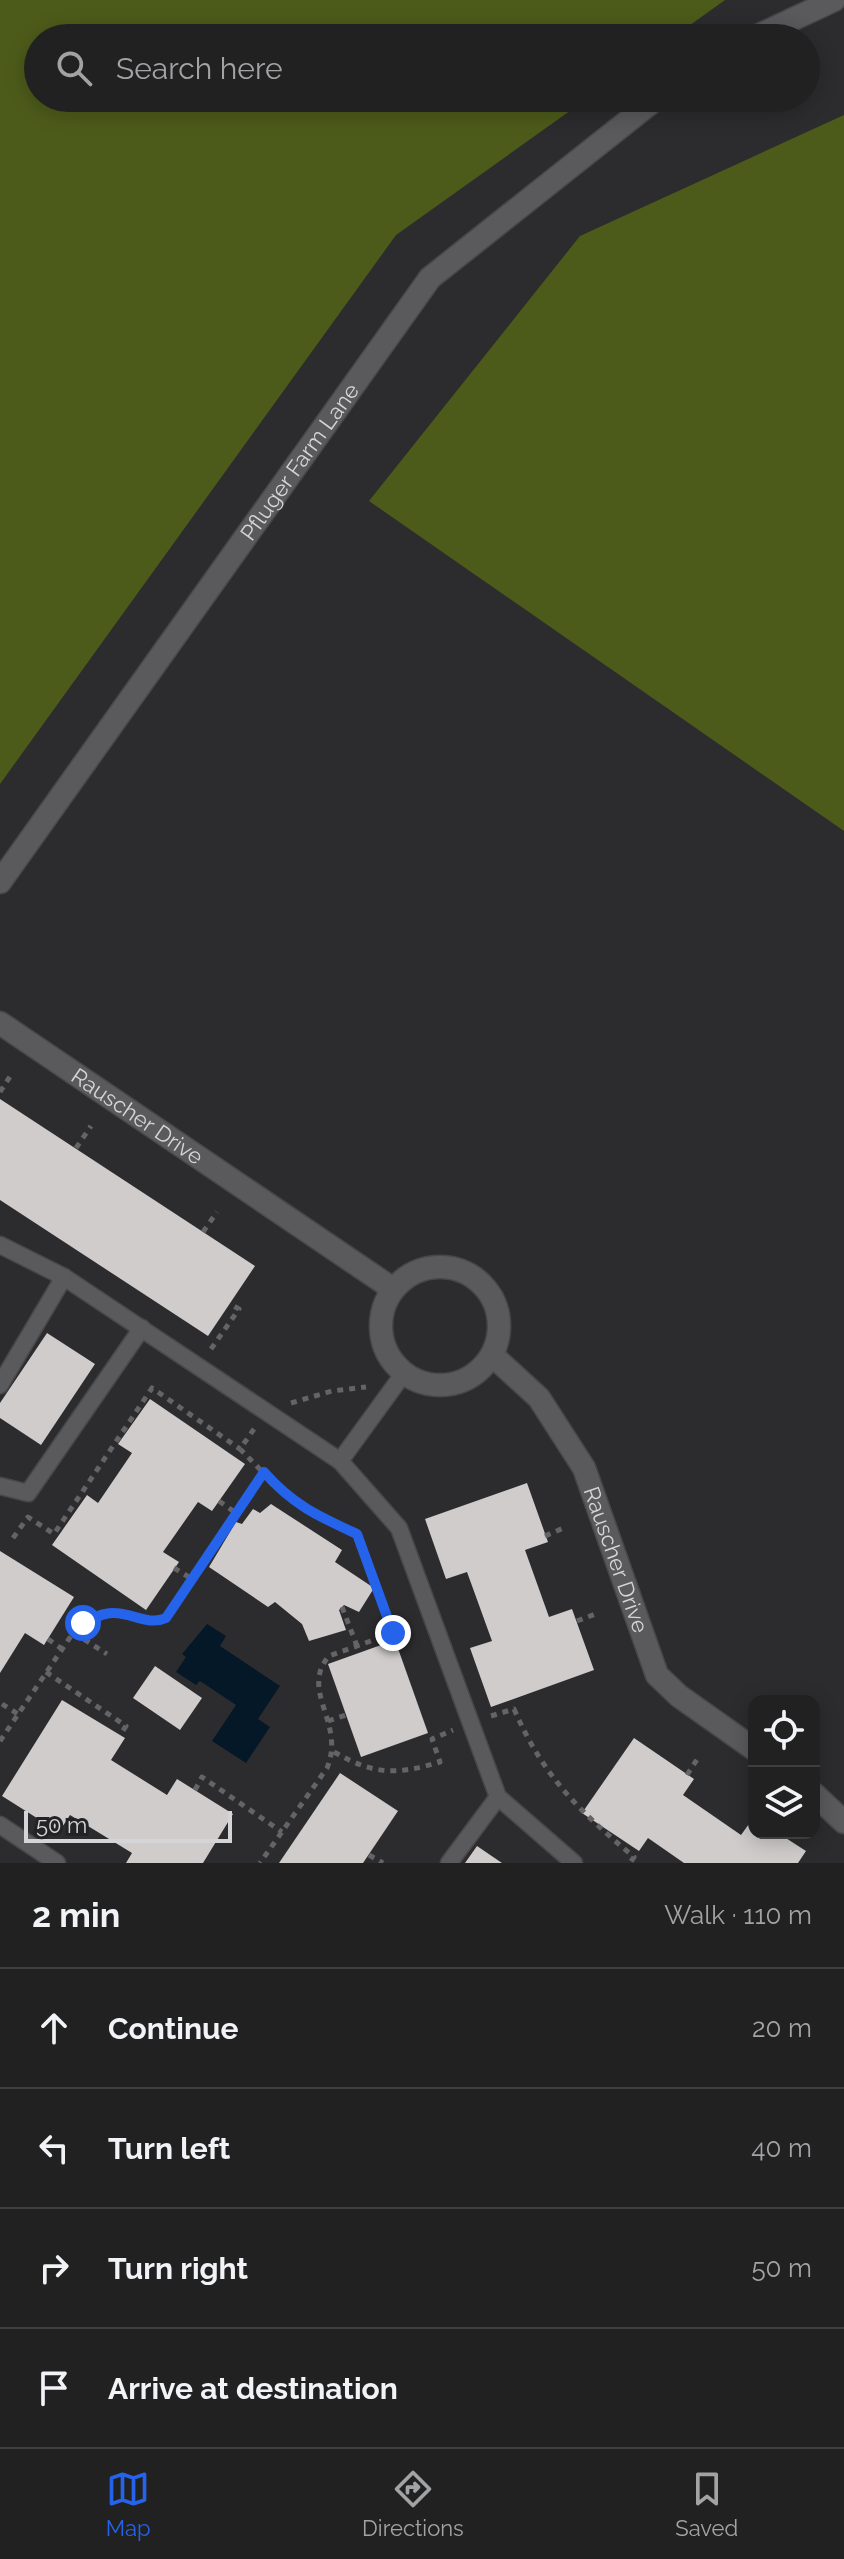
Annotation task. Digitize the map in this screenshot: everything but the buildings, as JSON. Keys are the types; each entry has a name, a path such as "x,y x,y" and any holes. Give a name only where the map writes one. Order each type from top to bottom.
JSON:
{"street":[{"path":"783,24 834,0"},
{"name":"Pfluger Farm Lane","path":"0,882 430,278 639,112"},
{"name":"Rauscher Drive","path":"0,1023 393,1289"},
{"path":"445,1267 465,1272 481,1282 493,1298 499,1317 499,1336 492,1355 480,1371 463,1381 444,1386 424,1384 404,1373 392,1362 383,1344 380,1325 384,1306 393,1289 408,1276 426,1268 445,1267"},
{"name":"Rauscher Drive","path":"492,1355 539,1398 584,1468 657,1675 679,1696 748,1745"},
{"path":"820,1800 844,1822"}],"lane":[{"path":"0,1245 64,1277 340,1461 399,1528 498,1797 574,1863"},
{"path":"0,1385 64,1277"},
{"path":"0,1486 28,1493 142,1328"},
{"path":"340,1461 404,1373"},
{"path":"449,1863 498,1797"},
{"path":"0,1825 57,1863"}],"path":[{"path":"0,1092 13,1072"},
{"path":"76,1148 91,1126"},
{"path":"203,1232 217,1212"},
{"path":"211,1349 239,1309 230,1304"},
{"path":"287,1403 332,1391 355,1391 368,1387"},
{"path":"13,1538 28,1517 54,1534 152,1388 240,1449 283,1493 316,1517 357,1534 393,1633 329,1656 322,1665 318,1682 335,1739 334,1752 327,1768 260,1863"},
{"path":"240,1449 255,1428"},
{"path":"0,1741 73,1633 104,1614 116,1612 158,1622 166,1618 264,1472"},
{"path":"219,1501 236,1513"},
{"path":"545,1536 566,1527"},
{"path":"174,1568 192,1579"},
{"path":"342,1607 357,1646"},
{"path":"577,1621 598,1613"},
{"path":"73,1633 107,1654"},
{"path":"48,1639 62,1649"},
{"path":"46,1672 126,1726 120,1735"},
{"path":"2,1704 18,1714"},
{"path":"491,1716 514,1709 530,1746 580,1812 634,1857 630,1863"},
{"path":"328,1721 346,1715"},
{"path":"334,1752 360,1766 382,1772 412,1770 440,1762 432,1739 454,1730"},
{"path":"687,1775 700,1755"},
{"path":"195,1790 202,1777 282,1832"},
{"path":"369,1855 383,1863"}],"green space":[{"path":"0,0 725,0 692,24 24,24 24,112 568,112 396,235 0,784"},
{"path":"844,115 844,831 369,501 580,236"}],"water":[{"path":"207,1624 226,1636 220,1646 280,1686 258,1719 270,1727 246,1763 212,1741 236,1705 200,1681 196,1685 176,1672 186,1657 182,1654"}],"route":[{"path":"83,1623 116,1612 158,1622 166,1618 264,1472 283,1493 316,1517 357,1534 393,1633"}]}
